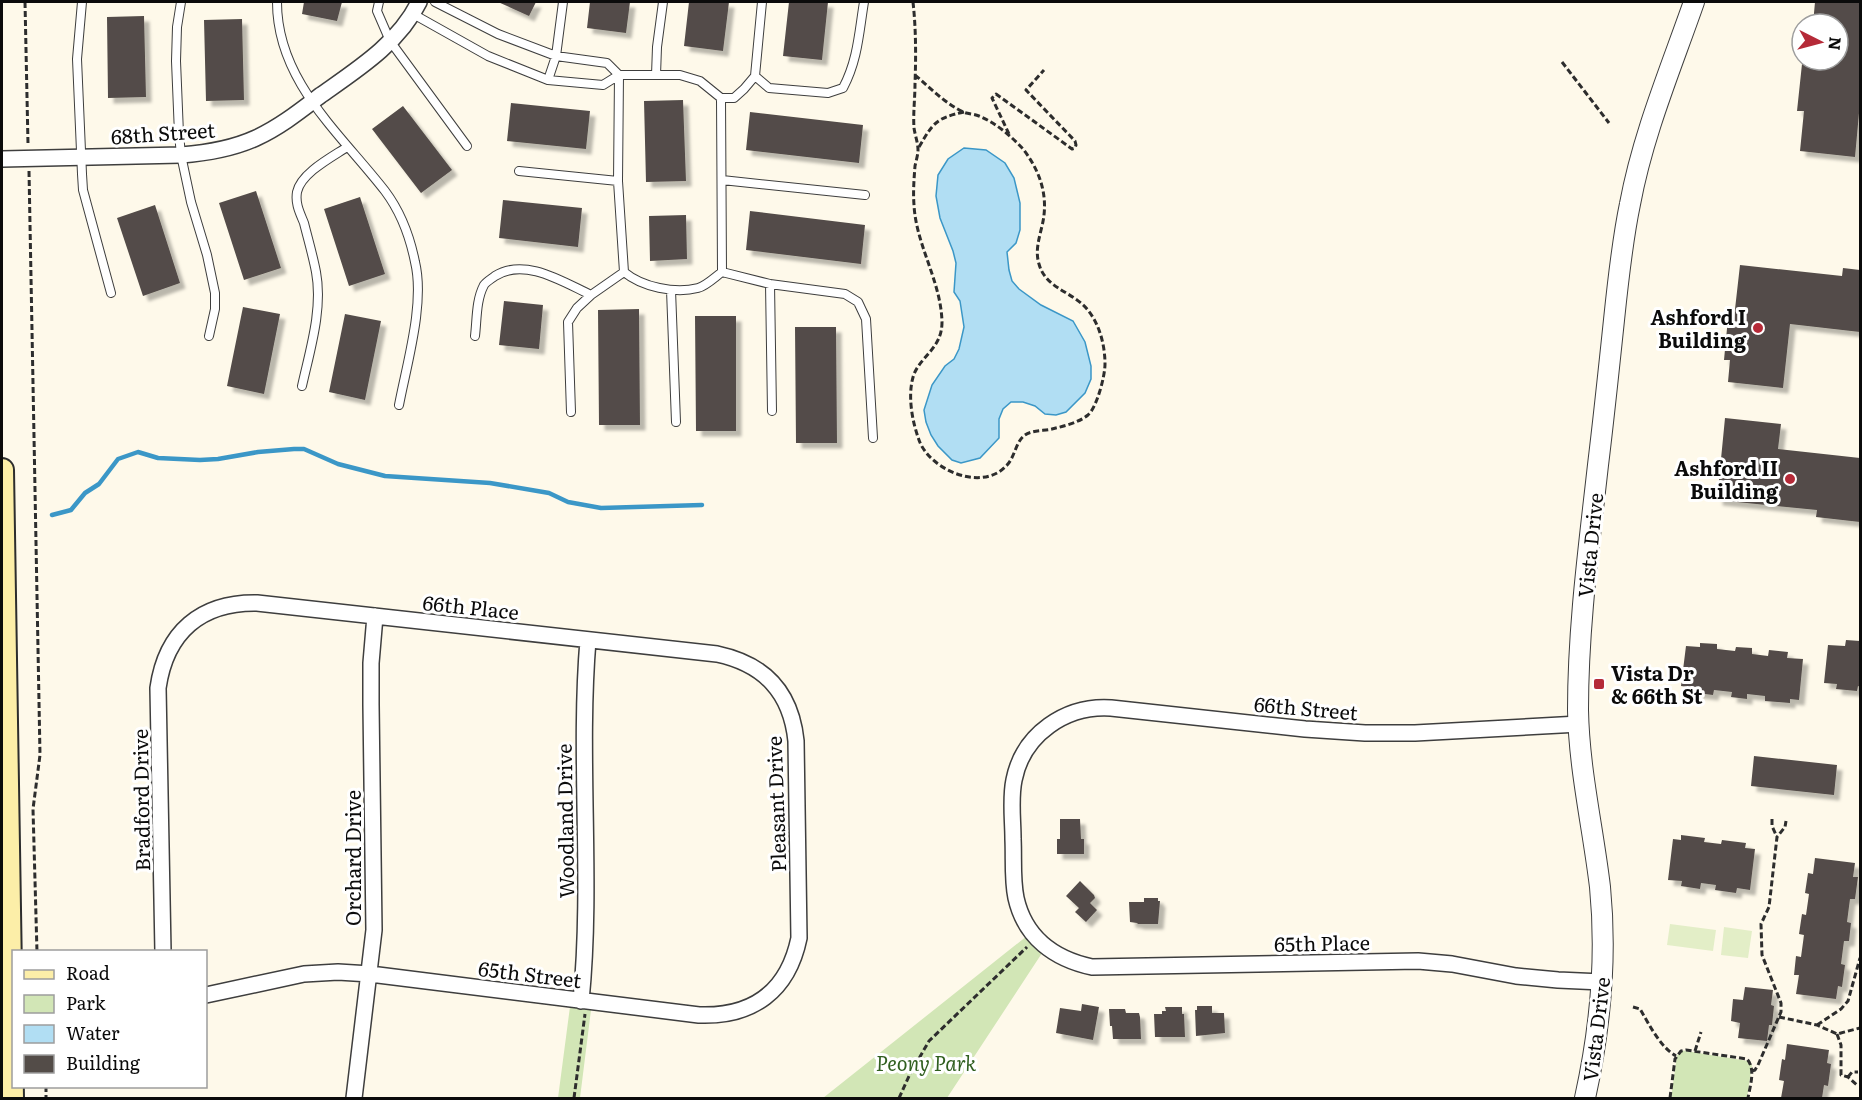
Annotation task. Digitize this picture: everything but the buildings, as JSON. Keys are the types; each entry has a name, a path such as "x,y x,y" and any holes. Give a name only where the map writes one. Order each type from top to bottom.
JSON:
{"main road":[{"path":"2,470 4,742 12,1098"}],"street":[{"name":"Vista Drive","path":"1585,1098 1598,1029 1602,982 1600,890 1579,724 1578,663 1588,549 1622,249 1630,203 1641,155 1694,2"},
{"name":"68th Street","path":"2,159 181,155 234,147 280,125 365,63 394,36 416,8"},
{"name":"66th Place","path":"169,649 188,625 204,614 221,606 257,603 717,654 733,657 751,665 776,687"},
{"name":"Orchard Drive","path":"354,1098 370,974 374,921 371,663 375,616"},
{"name":"Woodland Drive","path":"584,1001 586,922 584,719 588,640"},
{"name":"Bradford Drive","path":"163,950 158,688 161,670 169,649"},
{"name":"Pleasant Drive","path":"776,687 789,707 796,741 800,926"},
{"name":"66th Street","path":"1042,942 1023,916 1016,899 1012,798 1014,780 1019,762 1028,745 1051,723 1068,714 1085,709 1103,708 1365,733 1579,724"},
{"name":"65th Street","path":"207,995 304,974 338,972 370,974 699,1016 718,1016 752,1006 779,984 796,953 800,926"},
{"name":"65th Place","path":"1042,942 1058,955 1074,963 1092,967 1418,962 1452,964 1516,976 1602,982"}],"lane":[{"path":"82,2 77,59 80,157 84,190 111,294"},
{"path":"181,2 177,27 176,62 181,155 215,293 209,336"},
{"path":"277,2 277,20 296,76 312,102 386,192 405,226 416,263 418,299 399,405"},
{"path":"379,2 377,11 467,146"},
{"path":"435,2 498,34 556,56 606,63 619,75 618,181 624,272 633,280 647,286 671,290 699,288 722,272 770,284 845,294 858,302 866,319 873,438"},
{"path":"548,80 556,56 562,2"},
{"path":"656,75 663,2"},
{"path":"416,8 488,56 548,80 603,85 619,75 680,75 700,81 721,98 734,98 755,76 762,2"},
{"path":"755,76 769,88 828,93 843,88 852,72 864,2"},
{"path":"721,98 722,272"},
{"path":"302,386 318,296 316,273 304,223 297,205 297,191 309,174 347,147"},
{"path":"519,171 618,181"},
{"path":"722,180 866,195"},
{"path":"475,336 478,304 485,283 512,269 537,272 591,294"},
{"path":"571,412 568,322 577,308 591,294 624,272"},
{"path":"770,284 772,411"},
{"path":"671,290 676,422"}],"path":[{"path":"25,2 40,755 33,809 38,950"},
{"path":"913,2 916,28 915,75 914,128 918,149 914,208 919,234 938,295 942,323 941,336 915,374 911,406 914,425 920,444 928,456 943,468 964,477 993,475 1004,469 1020,440 1026,434 1068,425 1089,414 1100,391 1106,367 1104,343 1094,320 1083,305 1044,277 1037,252 1045,214 1044,191 1035,168 1024,151 1010,136 979,116 964,112 945,100 915,75"},
{"path":"1562,62 1609,123"},
{"path":"1010,136 992,98 996,94 1072,149 1075,148 1075,141 1026,90 1044,70"},
{"path":"918,149 932,126 945,117 964,112"},
{"path":"1752,1071 1758,1065 1781,1012 1781,1003 1762,956 1761,924 1769,908 1777,837 1772,826 1772,819"},
{"path":"1777,837 1785,827 1786,821"},
{"path":"899,1098 929,1041 1042,942"},
{"path":"1817,1025 1841,1009 1848,1001 1860,958"},
{"path":"1855,978 1860,979"},
{"path":"574,1098 584,1001"},
{"path":"1633,1007 1640,1009 1663,1044 1670,1053 1676,1056"},
{"path":"1779,1017 1817,1025 1837,1034 1860,1028"},
{"path":"1695,1051 1701,1032"},
{"path":"1837,1034 1841,1053 1841,1075 1848,1077 1857,1085"},
{"path":"1670,1098 1676,1056 1681,1051 1748,1059 1752,1071 1748,1098"},
{"path":"1848,1077 1852,1072 1858,1072"}],"green space":[{"path":"1670,924 1716,930 1713,951 1667,945"},
{"path":"1724,927 1752,931 1748,958 1721,955"},
{"name":"Peony Park","path":"1032,932 1046,947 947,1098 823,1098"},
{"path":"571,999 592,1002 580,1098 558,1098"},
{"path":"1680,1050 1748,1061 1752,1065 1747,1098 1671,1098 1677,1056"}],"water":[{"path":"964,148 986,150 1005,163 1014,178 1020,203 1020,230 1016,243 1007,252 1012,281 1041,305 1073,321 1085,342 1091,366 1091,379 1085,393 1066,412 1056,415 1045,414 1035,406 1023,402 1011,402 1003,409 999,419 999,438 980,458 961,463 952,460 938,446 931,435 924,410 932,385 945,366 954,359 959,349 964,327 960,301 954,292 956,263 940,218 936,196 938,175 948,159"}],"waterway":[{"path":"52,515 71,510 85,493 99,484 118,459 138,452 158,458 200,460 294,449 304,449 338,464 385,476 490,483 549,493 568,502 601,508 702,505"}],"place":[{"name":"Ashford I Building","path":"1758,328"},
{"name":"Ashford II Building","path":"1790,479"},
{"name":"Vista Dr & 66th St","path":"1599,684"}]}
